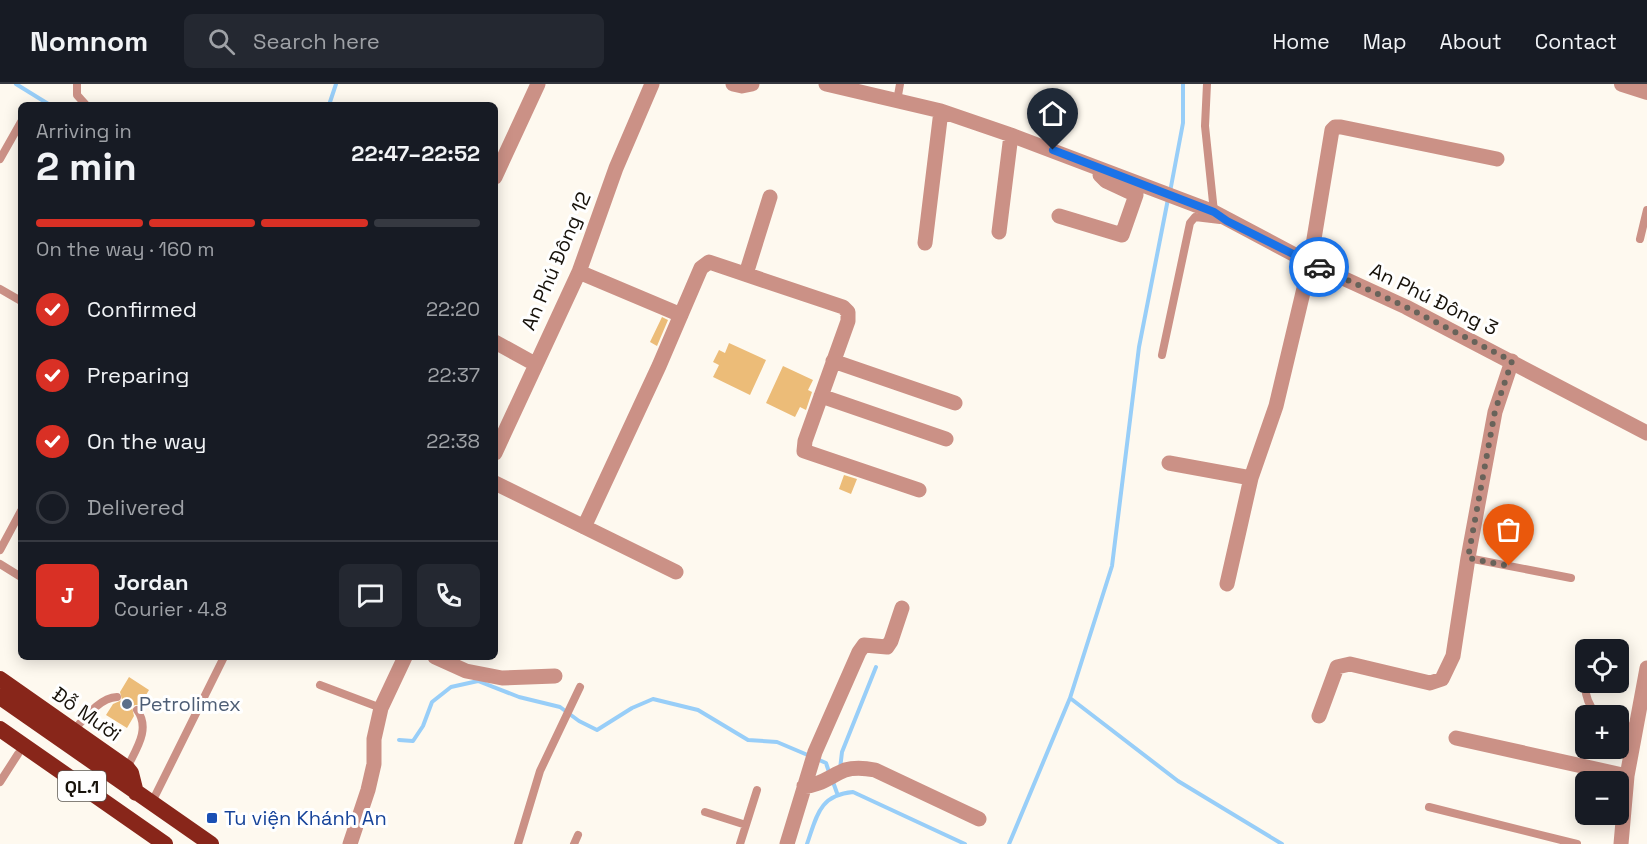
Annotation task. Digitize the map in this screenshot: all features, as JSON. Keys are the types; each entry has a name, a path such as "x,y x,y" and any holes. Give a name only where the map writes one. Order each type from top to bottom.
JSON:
{"highway":[{"name":"Đỗ Mười","path":"0,679 127,768 131,773 136,793"},
{"name":"Đỗ Mười","path":"0,698 211,844"},
{"name":"QL.1","path":"0,729 165,844"},
{"name":"QL.1","path":"0,742 147,844"}],"street":[{"path":"498,166 538,84"},
{"name":"An Phú Đông 12","path":"498,446 579,272 616,168 652,84"},
{"path":"733,84 742,86 752,84"},
{"path":"826,84 941,111 1011,135 1095,166 1106,181 1136,195 1122,235 1059,216"},
{"path":"1622,84 1647,92"},
{"path":"926,243 941,111"},
{"path":"1227,584 1251,478 1276,406 1310,263 1332,129 1335,127 1497,159"},
{"path":"999,232 1011,135"},
{"name":"An Phú Đông 3","path":"1095,166 1207,209 1310,263 1406,307 1647,433"},
{"path":"746,274 770,197"},
{"path":"584,527 701,268 706,263 843,307 848,312 848,321 820,396 805,441 804,451 919,490"},
{"path":"579,272 681,315"},
{"path":"498,344 535,364"},
{"path":"833,361 955,403"},
{"path":"1319,716 1337,667 1342,664 1430,683 1442,679 1453,656 1495,411 1512,361"},
{"path":"820,396 946,439"},
{"path":"1169,463 1251,478"},
{"path":"498,484 676,572"},
{"path":"787,844 815,752 859,652 864,645 887,647 891,642 902,608"},
{"path":"350,844 374,764 374,739 381,708 404,660"},
{"path":"442,660 466,670 502,678 555,676"},
{"path":"1628,771 1647,668"},
{"path":"1456,738 1604,771"},
{"path":"806,779 813,786 846,770 861,768 874,770 979,819"},
{"path":"1622,844 1623,825"}],"lane":[{"path":"77,84 77,95 83,102"},
{"path":"897,101 900,84"},
{"path":"1207,84 1205,126 1207,209"},
{"path":"0,159 18,127"},
{"path":"1640,239 1647,210"},
{"path":"1162,355 1191,223 1195,218 1227,221"},
{"path":"0,289 18,299"},
{"path":"0,550 18,517"},
{"path":"1468,558 1570,578"},
{"path":"0,564 18,575"},
{"path":"151,803 222,660"},
{"path":"320,685 381,708"},
{"path":"518,844 540,771 562,720 580,687"},
{"path":"74,730 96,708 110,698 117,697"},
{"path":"127,768 144,731 143,718 137,710"},
{"path":"1629,726 1636,728"},
{"path":"0,782 18,754"},
{"path":"740,844 757,790"},
{"path":"1429,807 1577,844"},
{"path":"705,812 746,825"},
{"path":"574,844 578,835"}],"building":[{"path":"662,317 668,320 657,346 650,342"},
{"path":"729,343 766,360 750,395 713,377 719,365 713,362 719,350 725,353"},
{"path":"783,366 813,380 808,390 812,392 806,410 800,407 795,417 766,403"},
{"path":"844,475 857,479 851,494 839,489"},
{"name":"Petrolimex","path":"129,677 149,690 140,705 132,707 134,716 127,728 106,715 113,704 122,700 120,692"}],"waterway":[{"path":"16,84 45,102"},
{"path":"330,102 336,84"},
{"path":"1170,192 1183,123 1183,84"},
{"path":"1009,844 1070,698 1112,566 1139,347 1168,199"},
{"path":"840,769 842,752 876,667"},
{"path":"399,740 413,741 423,726 432,702 451,687 478,681 519,697 560,707 579,721 597,730 632,708 653,699 698,710 748,740 777,742 810,756"},
{"path":"1070,698 1178,781 1282,844"},
{"path":"817,759 826,763 829,772"},
{"path":"833,782 837,793"},
{"path":"807,844 817,816 826,802 833,797 853,792 965,844"}],"way so far":[{"path":"1319,267 1406,307 1512,361 1495,411 1468,558 1509,566"}],"place":[{"name":"Petrolimex","path":"127,704"},
{"name":"Tu viện Khánh An","path":"212,818"}],"route":[{"path":"1053,150 1214,212 1227,221 1319,267"}]}
